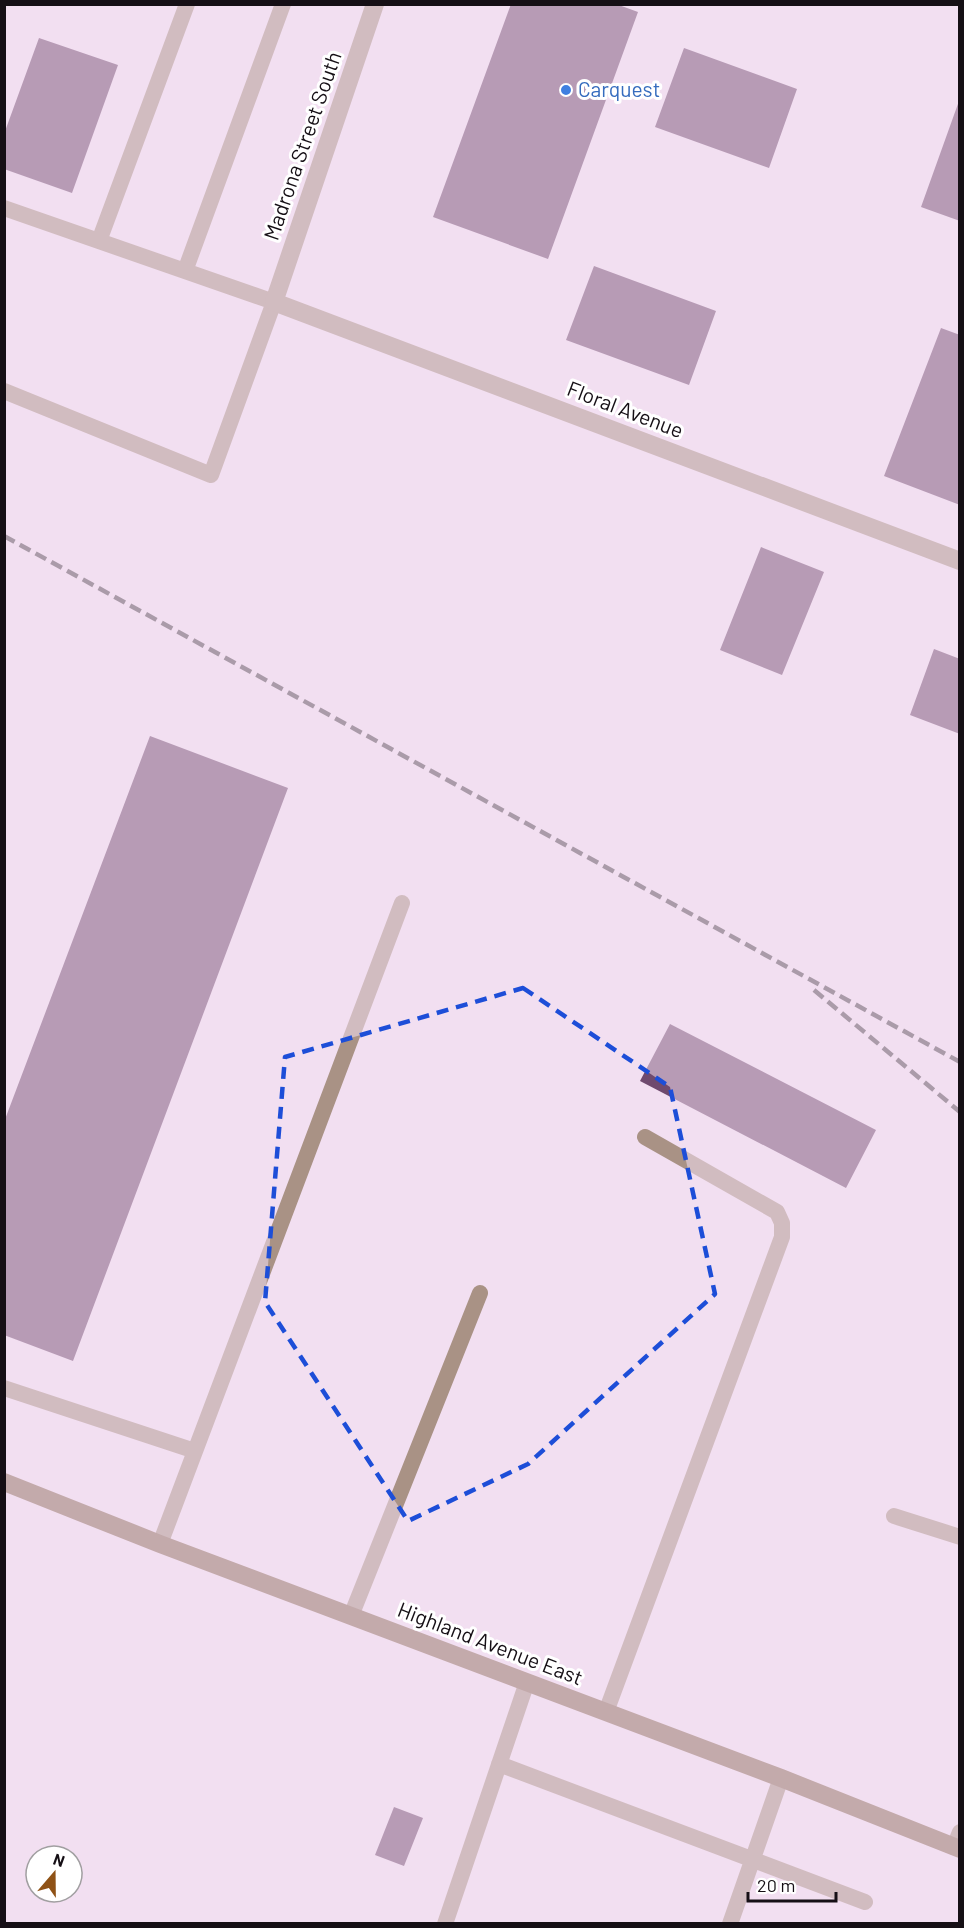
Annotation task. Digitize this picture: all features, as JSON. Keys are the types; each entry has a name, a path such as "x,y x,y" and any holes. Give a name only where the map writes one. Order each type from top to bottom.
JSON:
{"street":[{"name":"Madrona Street South","path":"274,302 375,4"},
{"name":"Floral Avenue","path":"274,302 960,561"},
{"name":"Highland Avenue East","path":"4,1482 160,1544 781,1778 958,1842"}],"lane":[{"path":"99,241 187,4"},
{"path":"185,271 283,4"},
{"path":"4,208 274,302 211,475 4,391"},
{"path":"160,1544 402,903"},
{"path":"606,1712 783,1237 782,1223 777,1212 645,1137"},
{"path":"351,1616 480,1293"},
{"path":"4,1388 195,1451"},
{"path":"894,1516 960,1537"},
{"path":"445,1923 527,1682"},
{"path":"500,1764 865,1902"},
{"path":"730,1923 781,1778"}],"highlighted area":[{"path":"523,988 670,1087 715,1294 528,1464 408,1521 265,1302 285,1057"}],"building":[{"path":"511,4 616,4 638,12 548,259 433,217"},
{"path":"39,38 118,65 72,193 4,169 4,134"},
{"path":"684,48 797,89 769,168 655,127"},
{"path":"960,101 960,221 921,207"},
{"path":"594,266 716,311 689,385 566,340"},
{"path":"941,328 960,335 960,505 884,476"},
{"path":"761,547 824,572 782,675 720,650"},
{"path":"934,649 960,659 960,734 910,715"},
{"path":"150,736 288,788 73,1361 4,1335 4,1122"},
{"path":"670,1024 876,1130 846,1188 640,1081"},
{"path":"394,1807 423,1818 404,1866 375,1855"}],"railway":[{"path":"4,536 960,1062"},
{"path":"814,990 960,1112"}],"place":[{"name":"Carquest","path":"566,90"}]}
